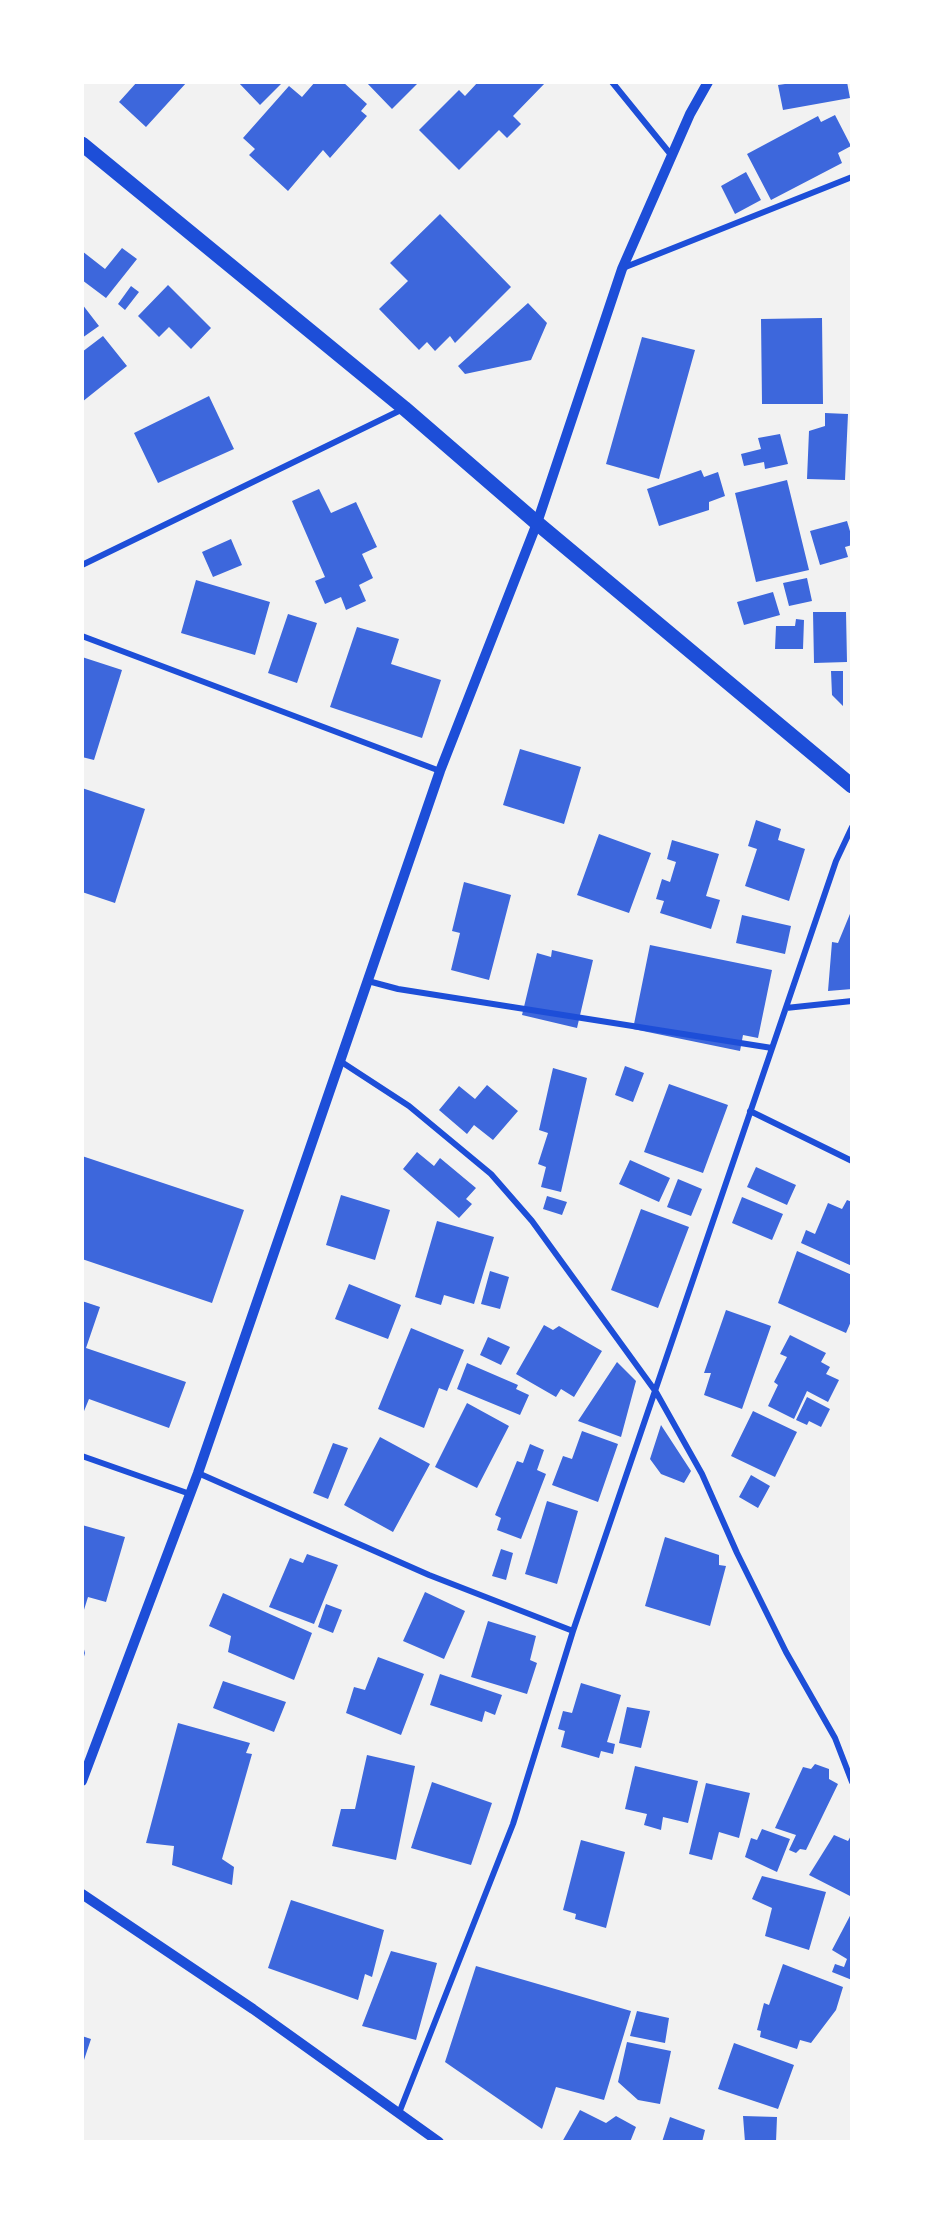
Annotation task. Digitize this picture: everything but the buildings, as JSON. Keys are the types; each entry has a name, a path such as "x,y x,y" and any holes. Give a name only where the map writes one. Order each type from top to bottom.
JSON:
{"main road":[{"path":"82,144 404,408 537,523 852,786"}],"street":[{"path":"612,82 672,156"},
{"path":"82,1781 198,1473 440,771 537,523 622,268 690,114 708,82"},
{"path":"622,268 852,177"},
{"path":"82,565 404,408"},
{"path":"82,636 440,771"},
{"path":"399,2113 513,1824 573,1631 750,1110 836,861 852,827"},
{"path":"368,981 398,989 772,1048"},
{"path":"786,1008 852,1001"},
{"path":"340,1061 408,1106 491,1174 532,1221 656,1392 702,1474 737,1553 786,1652 835,1738 852,1782"},
{"path":"750,1110 852,1161"},
{"path":"82,1456 190,1494"},
{"path":"198,1473 429,1575 573,1631"},
{"path":"82,1894 253,2009 439,2142"}]}
